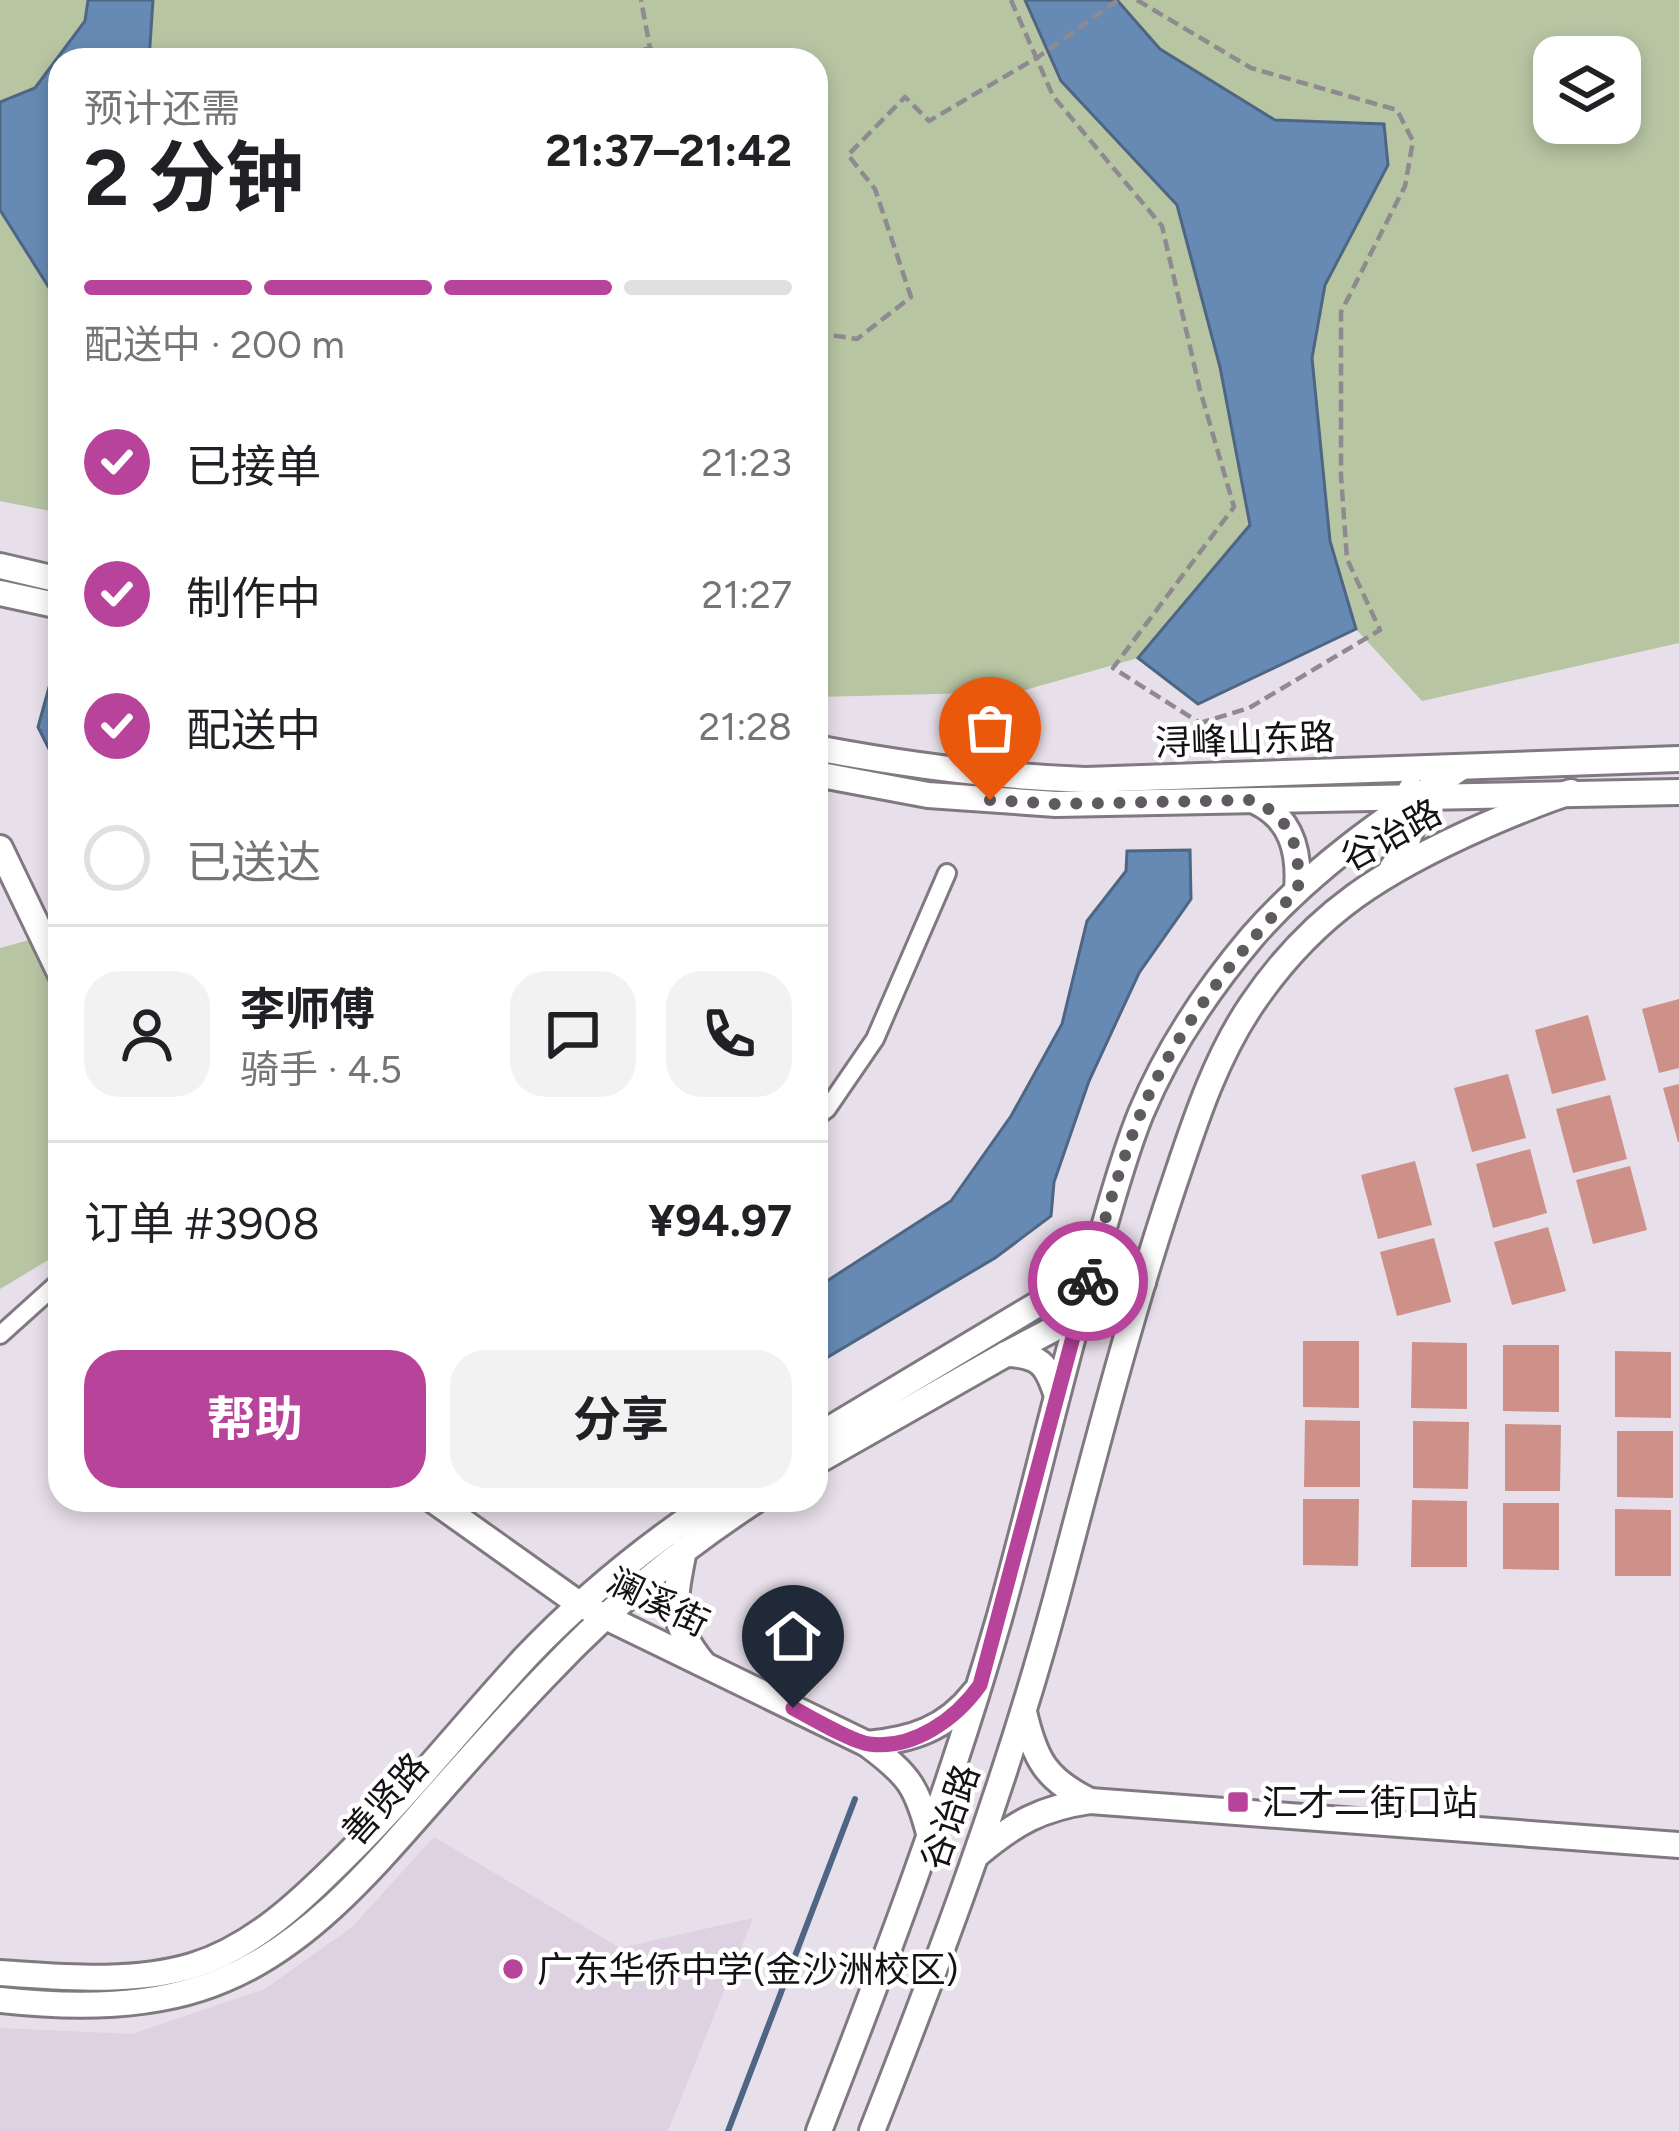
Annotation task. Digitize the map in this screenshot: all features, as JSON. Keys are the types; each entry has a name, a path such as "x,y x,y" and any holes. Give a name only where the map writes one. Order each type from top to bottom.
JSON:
{"street":[{"path":"0,566 48,577"},
{"path":"0,593 48,603"},
{"name":"浔峰山东路","path":"828,750 928,768 1040,778 1162,779 1679,759"},
{"name":"谷诒路","path":"819,2131 930,1839 980,1685 1090,1273 1142,1112 1196,1013 1250,940 1325,866 1462,766"},
{"path":"1390,870 1410,838 1414,799 1404,770"},
{"name":"浔峰山东路","path":"828,776 962,799 1056,804 1679,792"},
{"name":"谷诒路","path":"872,2131 976,1856 1023,1708 1143,1282 1199,1111 1236,1031 1283,965 1352,896 1445,842 1571,792"},
{"path":"1252,800 1281,817 1292,837 1298,890"},
{"path":"0,848 48,948"},
{"path":"1325,866 1352,896"},
{"path":"828,1108 875,1040 947,873"},
{"path":"828,1430 1090,1273 1143,1282"},
{"path":"828,1455 1143,1282"},
{"path":"0,1335 48,1292"},
{"path":"1006,1354 1038,1360 1050,1374 1057,1396"},
{"name":"澜溪街","path":"450,1512 579,1604 867,1744 913,1785 930,1839"},
{"name":"善贤路","path":"0,1973 83,1977 161,1972 192,1966 261,1931 324,1879 369,1833 579,1604 698,1512"},
{"name":"善贤路","path":"0,2000 68,2005 163,1997 223,1980 271,1954 362,1878 604,1617 684,1550 739,1512"},
{"path":"684,1550 677,1594 679,1627 705,1665"},
{"path":"867,1744 920,1735 957,1713 980,1685"},
{"path":"1023,1708 1043,1767 1066,1790 1090,1801"},
{"path":"976,1856 1032,1815 1090,1801 1679,1845"}],"path":[{"path":"641,0 650,48"},
{"path":"1010,0 1053,96 1162,226 1200,390 1234,506 1113,668 1200,723 1249,708 1380,630 1346,559 1341,313 1405,186 1414,141 1397,110 1252,68 1137,0"},
{"path":"828,335 857,339 911,297 875,189 848,155 905,97 929,121 1038,57 1118,0"},
{"path":"1197,764 1200,723"}],"shaded area":[{"name":"广东华侨中学(金沙洲校区)","path":"434,1837 620,1948 753,1918 668,2131 0,2131 0,2028 132,2034 265,1989 352,1927"}],"green space":[{"path":"0,0 88,0 85,21 65,48 48,48 48,71 35,88 0,102"},
{"path":"153,0 1025,0 1061,81 1177,205 1220,367 1250,525 1138,658 1018,692 828,697 828,48 150,48"},
{"path":"1117,0 1679,0 1679,643 1422,701 1356,629 1330,541 1312,358 1325,285 1388,165 1384,124 1275,120 1160,49"},
{"path":"0,210 48,286 48,511 0,501"},
{"path":"29,940 48,981 48,1260 0,1289 0,948"}],"water":[{"path":"88,0 153,0 150,48 65,48 85,21"},
{"path":"1025,0 1117,0 1160,49 1275,120 1384,124 1388,165 1325,285 1312,358 1330,541 1356,629 1198,704 1138,658 1250,525 1220,367 1177,205 1061,81"},
{"path":"48,71 48,286 0,210 0,102 35,88"},
{"path":"48,691 48,747 38,727"},
{"path":"1190,850 1191,899 1139,973 1089,1081 1054,1182 1051,1216 995,1258 828,1357 828,1280 951,1201 1011,1116 1062,1024 1087,921 1126,871 1127,851"}],"building":[{"path":"1679,999 1679,1068 1659,1073 1642,1009"},
{"path":"1588,1015 1606,1080 1552,1094 1535,1030"},
{"path":"1508,1074 1526,1138 1472,1152 1454,1088"},
{"path":"1679,1084 1679,1142 1678,1142 1663,1088"},
{"path":"1610,1095 1627,1159 1573,1173 1556,1109"},
{"path":"1530,1149 1547,1213 1493,1228 1476,1164"},
{"path":"1415,1161 1432,1225 1378,1239 1361,1175"},
{"path":"1630,1166 1647,1230 1593,1244 1576,1180"},
{"path":"1548,1227 1566,1291 1512,1305 1494,1242"},
{"path":"1434,1238 1451,1302 1397,1316 1380,1252"},
{"path":"1303,1341 1359,1341 1359,1408 1303,1407"},
{"path":"1412,1342 1467,1343 1467,1409 1411,1408"},
{"path":"1503,1345 1559,1345 1559,1412 1503,1411"},
{"path":"1615,1351 1671,1352 1671,1418 1615,1417"},
{"path":"1305,1420 1360,1421 1360,1487 1304,1487"},
{"path":"1413,1421 1469,1422 1468,1489 1413,1488"},
{"path":"1505,1424 1561,1425 1560,1491 1505,1491"},
{"path":"1617,1431 1673,1431 1673,1498 1617,1497"},
{"path":"1303,1499 1359,1499 1358,1566 1303,1565"},
{"path":"1412,1500 1467,1501 1467,1567 1411,1567"},
{"path":"1503,1503 1559,1503 1559,1570 1503,1569"},
{"path":"1615,1509 1671,1510 1671,1576 1615,1576"}],"waterway":[{"path":"728,2131 855,1799"}],"way so far":[{"path":"990,800 1056,804 1252,800 1281,817 1297,852 1298,890 1250,940 1196,1013 1142,1112 1088,1281"}],"place":[{"name":"汇才二街口站","path":"1238,1802"},
{"name":"广东华侨中学(金沙洲校区)","path":"513,1969"}],"route":[{"path":"793,1708 867,1744 898,1742 957,1713 980,1685 1088,1281"}]}
